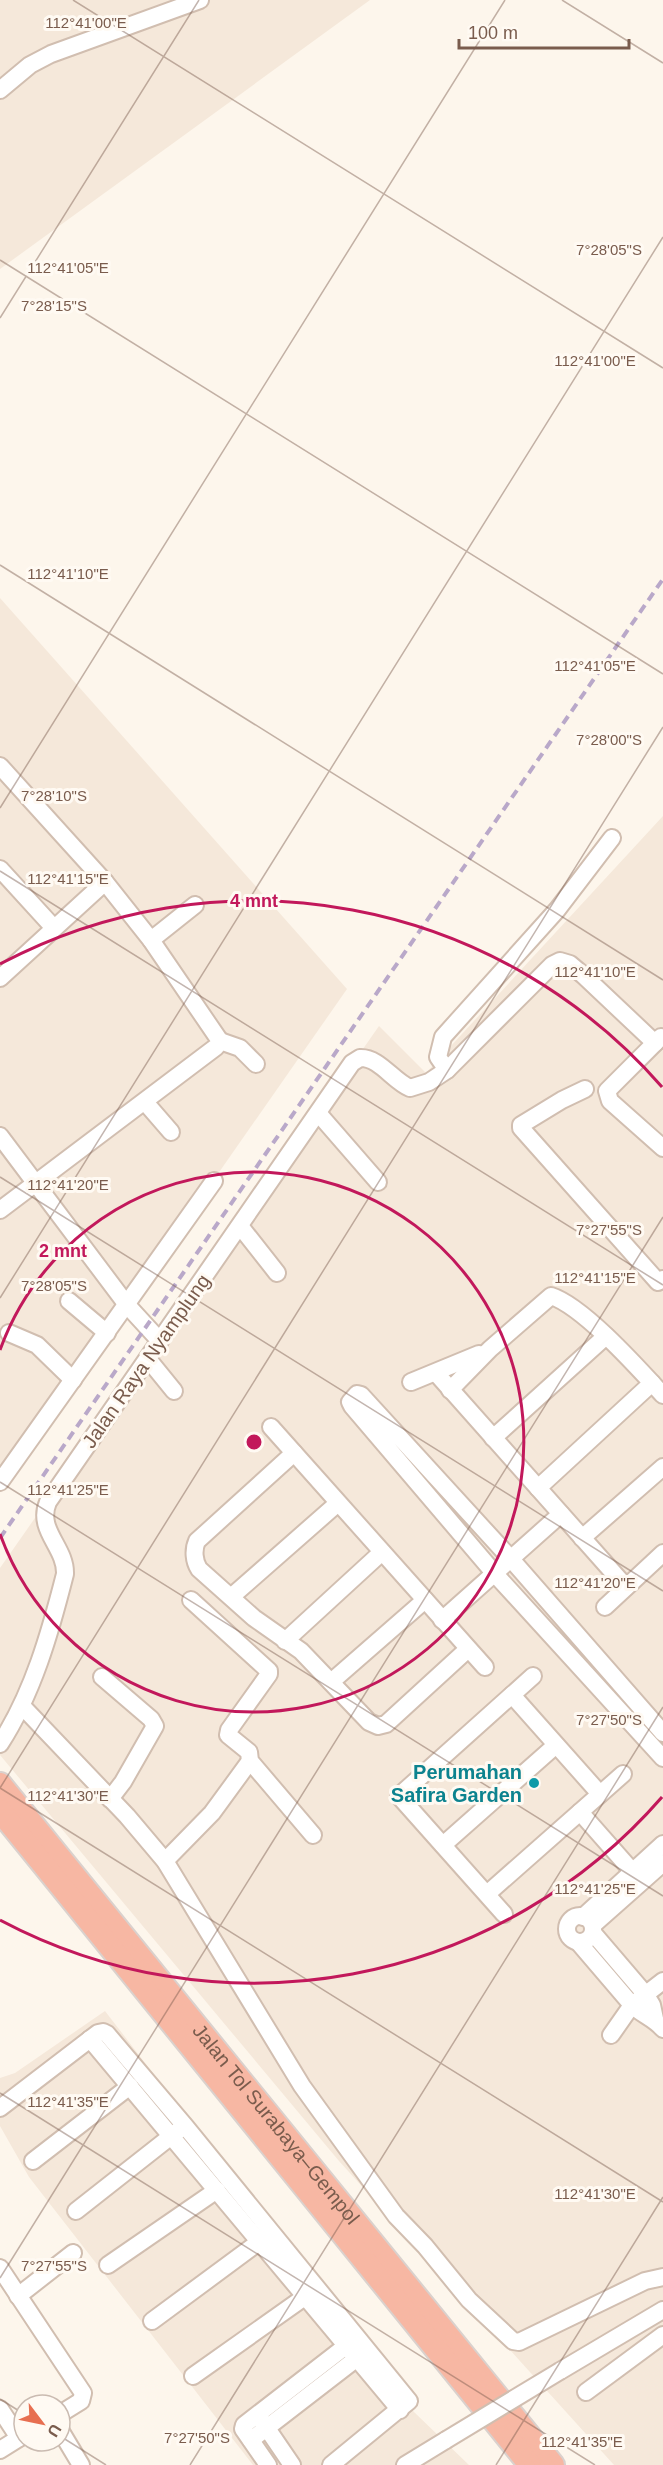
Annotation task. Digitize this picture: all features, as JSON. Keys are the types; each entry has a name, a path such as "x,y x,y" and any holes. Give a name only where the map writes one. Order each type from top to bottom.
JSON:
{"highway":[{"name":"Jalan Tol Surabaya–Gempol","path":"0,1784 49,1857 530,2465"},
{"name":"Jalan Tol Surabaya–Gempol","path":"0,1811 49,1857 553,2465"}],"street":[{"path":"0,90 30,65 51,54 200,0"},
{"path":"0,766 105,882 151,940 220,1041 240,1048 256,1064"},
{"path":"612,837 557,910 443,1038 438,1057 447,1070 552,965 565,961 659,1039 611,1088 610,1101 663,1148"},
{"path":"0,869 54,928"},
{"path":"0,978 105,882"},
{"path":"151,940 195,905"},
{"path":"0,1210 216,1047 220,1041"},
{"name":"Jalan Raya Nyamplung","path":"0,1744 22,1706 46,1641 65,1574 65,1564 44,1522 46,1507 350,1067 360,1058 370,1059 395,1081 416,1086 447,1070"},
{"path":"585,1089 521,1125 661,1283"},
{"path":"145,1101 171,1132"},
{"path":"318,1113 378,1182"},
{"path":"0,1137 127,1305 160,1341"},
{"path":"0,1482 214,1180"},
{"path":"240,1226 277,1273"},
{"path":"450,1390 490,1349 551,1296 562,1301 606,1336 657,1389 538,1488"},
{"path":"69,1301 107,1333"},
{"path":"9,1333 37,1345 74,1380"},
{"path":"493,1438 606,1336"},
{"path":"411,1382 490,1349"},
{"path":"148,1359 174,1391"},
{"path":"436,1373 626,1587"},
{"path":"663,1733 511,1559 362,1395 357,1394 351,1398 352,1406 495,1574 663,1758"},
{"path":"271,1427 485,1668"},
{"path":"294,1453 199,1538 195,1544 197,1566 231,1597 301,1652 369,1722 381,1726 468,1648"},
{"path":"582,1538 663,1467"},
{"path":"231,1597 338,1503"},
{"path":"442,1620 561,1514"},
{"path":"285,1641 382,1552"},
{"path":"605,1607 663,1553"},
{"path":"191,1600 270,1672 228,1733 230,1738 249,1752 250,1761 313,1834"},
{"path":"331,1682 425,1600"},
{"path":"102,1677 151,1719 155,1726 111,1801"},
{"path":"504,1914 399,1796 533,1677"},
{"path":"512,1695 600,1794"},
{"path":"22,1706 127,1816 165,1861 302,2086 396,2216 425,2246 469,2300 513,2341 519,2342 635,2286 663,2277"},
{"path":"443,1845 556,1745"},
{"path":"165,1861 212,1813 250,1761"},
{"path":"487,1894 623,1774"},
{"path":"580,1812 632,1871"},
{"path":"587,1929 632,1871 663,1844"},
{"path":"587,1929 663,1863"},
{"path":"587,1929 647,2010"},
{"path":"611,2036 647,2010 663,1981"},
{"path":"0,2108 90,2039 101,2032 107,2034 179,2131 358,2347"},
{"path":"90,2039 130,2086 179,2131 217,2190 266,2236 306,2295 409,2401 331,2465"},
{"path":"33,2161 130,2086"},
{"path":"76,2211 179,2131"},
{"path":"108,2265 217,2190"},
{"path":"152,2321 266,2236"},
{"path":"18,2296 73,2253"},
{"path":"0,2268 83,2393 81,2401 72,2407"},
{"path":"193,2376 306,2295"},
{"path":"405,2465 663,2310"},
{"path":"586,2392 663,2335"},
{"path":"268,2465 242,2427 257,2414 358,2347"},
{"path":"251,2440 267,2430 358,2347"},
{"path":"0,2409 12,2425"},
{"path":"257,2414 292,2465"},
{"path":"72,2450 81,2465"}],"shaded area":[{"path":"0,0 370,0 0,269"},
{"path":"0,598 347,989 0,1486"},
{"path":"663,816 663,2465 614,2465 339,2161 0,1755 0,1568 379,1026 426,1073"},
{"path":"105,2011 414,2412 469,2465 253,2465 29,2177 0,2126 0,2078 15,2073"}],"railway":[{"path":"0,1538 663,579"}],"place":[{"name":"Perumahan Safira Garden","path":"534,1783"}]}
